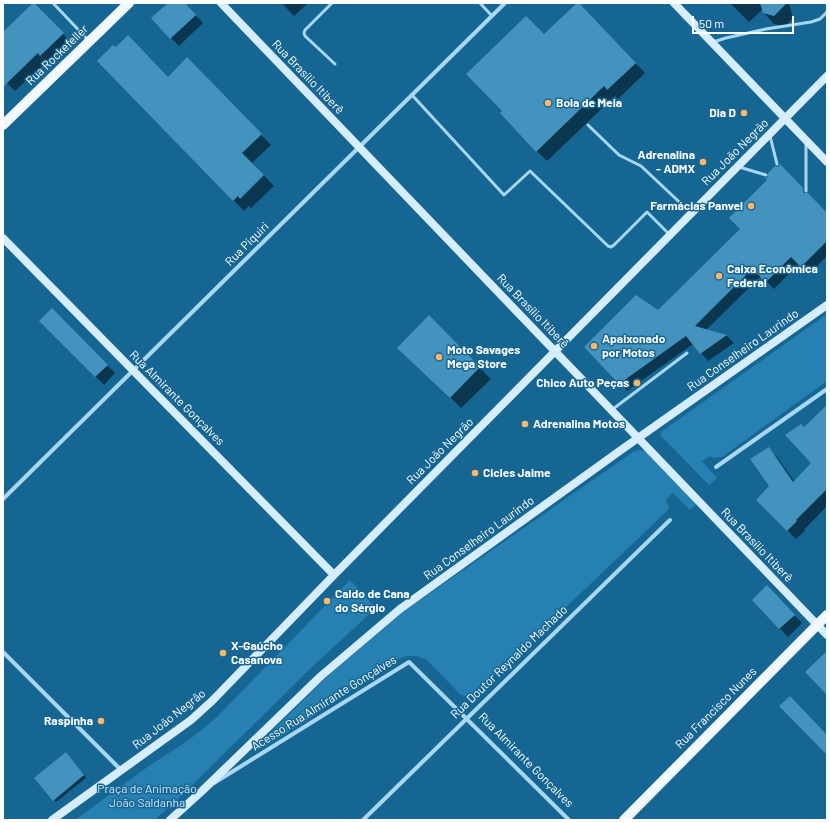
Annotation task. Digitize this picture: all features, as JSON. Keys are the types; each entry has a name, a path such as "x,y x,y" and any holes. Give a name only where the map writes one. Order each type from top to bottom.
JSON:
{"main road":[{"name":"Rua Rockefeller","path":"3,125 129,3"},
{"name":"Rua Brasílio Itiberê","path":"221,3 827,635"},
{"path":"674,3 827,162"},
{"name":"Rua João Negrão","path":"52,820 191,720 212,701 334,575 827,76"},
{"name":"Rua Almirante Gonçalves","path":"3,238 334,575"},
{"name":"Rua Conselheiro Laurindo","path":"170,820 321,676 400,609 827,305"},
{"name":"Rua Francisco Nunes","path":"624,820 827,615"}],"street":[{"name":"Rua Piquiri","path":"3,499 505,3"},
{"path":"716,467 827,389"},
{"name":"Rua Doutor Reynaldo Machado","path":"363,820 670,520"},
{"path":"3,652 121,771"},
{"name":"Acesso Rua Almirante Gonçalves","path":"202,791 409,662 467,717"},
{"name":"Rua Almirante Gonçalves","path":"467,717 569,820"}],"lane":[{"path":"53,3 90,41"},
{"path":"332,3 305,30 304,33 305,36 335,64"},
{"path":"480,3 492,16"},
{"path":"712,43 726,38 766,29 811,22 820,19 827,12"},
{"path":"412,95 504,195 530,171 608,246 611,247 647,212 670,235"},
{"path":"588,125 619,155 641,166 692,213"},
{"path":"770,134 777,164"},
{"path":"806,140 806,191"},
{"path":"738,167 766,175"},
{"path":"611,410 687,353"}],"green space":[{"path":"827,314 827,381 722,457 713,458 710,456 702,461 717,478 709,485 661,436 661,432"},
{"path":"639,450 646,451 697,504 690,510 673,493 666,499 669,508 667,511 475,694 465,696 460,694 427,660 416,656 406,656 396,660 300,725 260,749 257,749 257,746 330,674 403,612 633,452"},
{"name":"Praça de Animação João Saldanha","path":"350,580 376,608 312,667 171,806 154,820 75,820 146,768 190,739 216,718"}],"building":[{"path":"33,3 64,33 40,56 38,53 3,87 3,32"},
{"path":"168,3 185,3 196,15 170,39 151,18"},
{"path":"577,3 579,3 636,63 607,90 604,86 536,152 500,113 502,111 466,74 526,16 544,34"},
{"path":"760,3 787,3 774,16 763,13"},
{"path":"128,35 168,77 187,57 262,134 242,153 264,175 240,199 238,196 233,201 97,61 113,45 116,47"},
{"path":"780,164 803,188 804,193 808,193 827,213 827,241 801,267 791,257 766,282 752,269 695,326 727,335 700,354 686,336 619,384 584,347 636,295 658,310 740,229 729,218 767,180 765,178 768,177 768,173 775,166 778,167"},
{"path":"52,308 108,365 95,377 39,321"},
{"name":"Moto Savages Mega Store","path":"429,315 480,367 450,398 397,348"},
{"path":"827,405 827,489 787,531 756,500 769,486 750,459 769,447 793,482 811,463 785,435 801,424 804,427"},
{"path":"767,585 795,615 779,629 752,600"},
{"path":"827,651 827,695 805,672"},
{"path":"790,696 827,735 827,755 779,706"},
{"path":"66,752 84,775 53,801 34,778"}],"place":[{"name":"Bola de Meia","path":"548,103"},
{"name":"Dia D","path":"744,113"},
{"name":"Adrenalina - ADMX","path":"703,162"},
{"name":"Farmácias Panvel","path":"751,206"},
{"name":"Caixa Econômica Federal","path":"719,276"},
{"name":"Apaixonado por Motos","path":"594,346"},
{"name":"Moto Savages Mega Store","path":"439,357"},
{"name":"Chico Auto Peças","path":"637,383"},
{"name":"Adrenalina Motos","path":"525,424"},
{"name":"Cicles Jaime","path":"475,473"},
{"name":"Caldo de Cana do Sérgio","path":"327,601"},
{"name":"X-Gaúcho Casanova","path":"223,653"},
{"name":"Raspinha","path":"101,721"}]}
